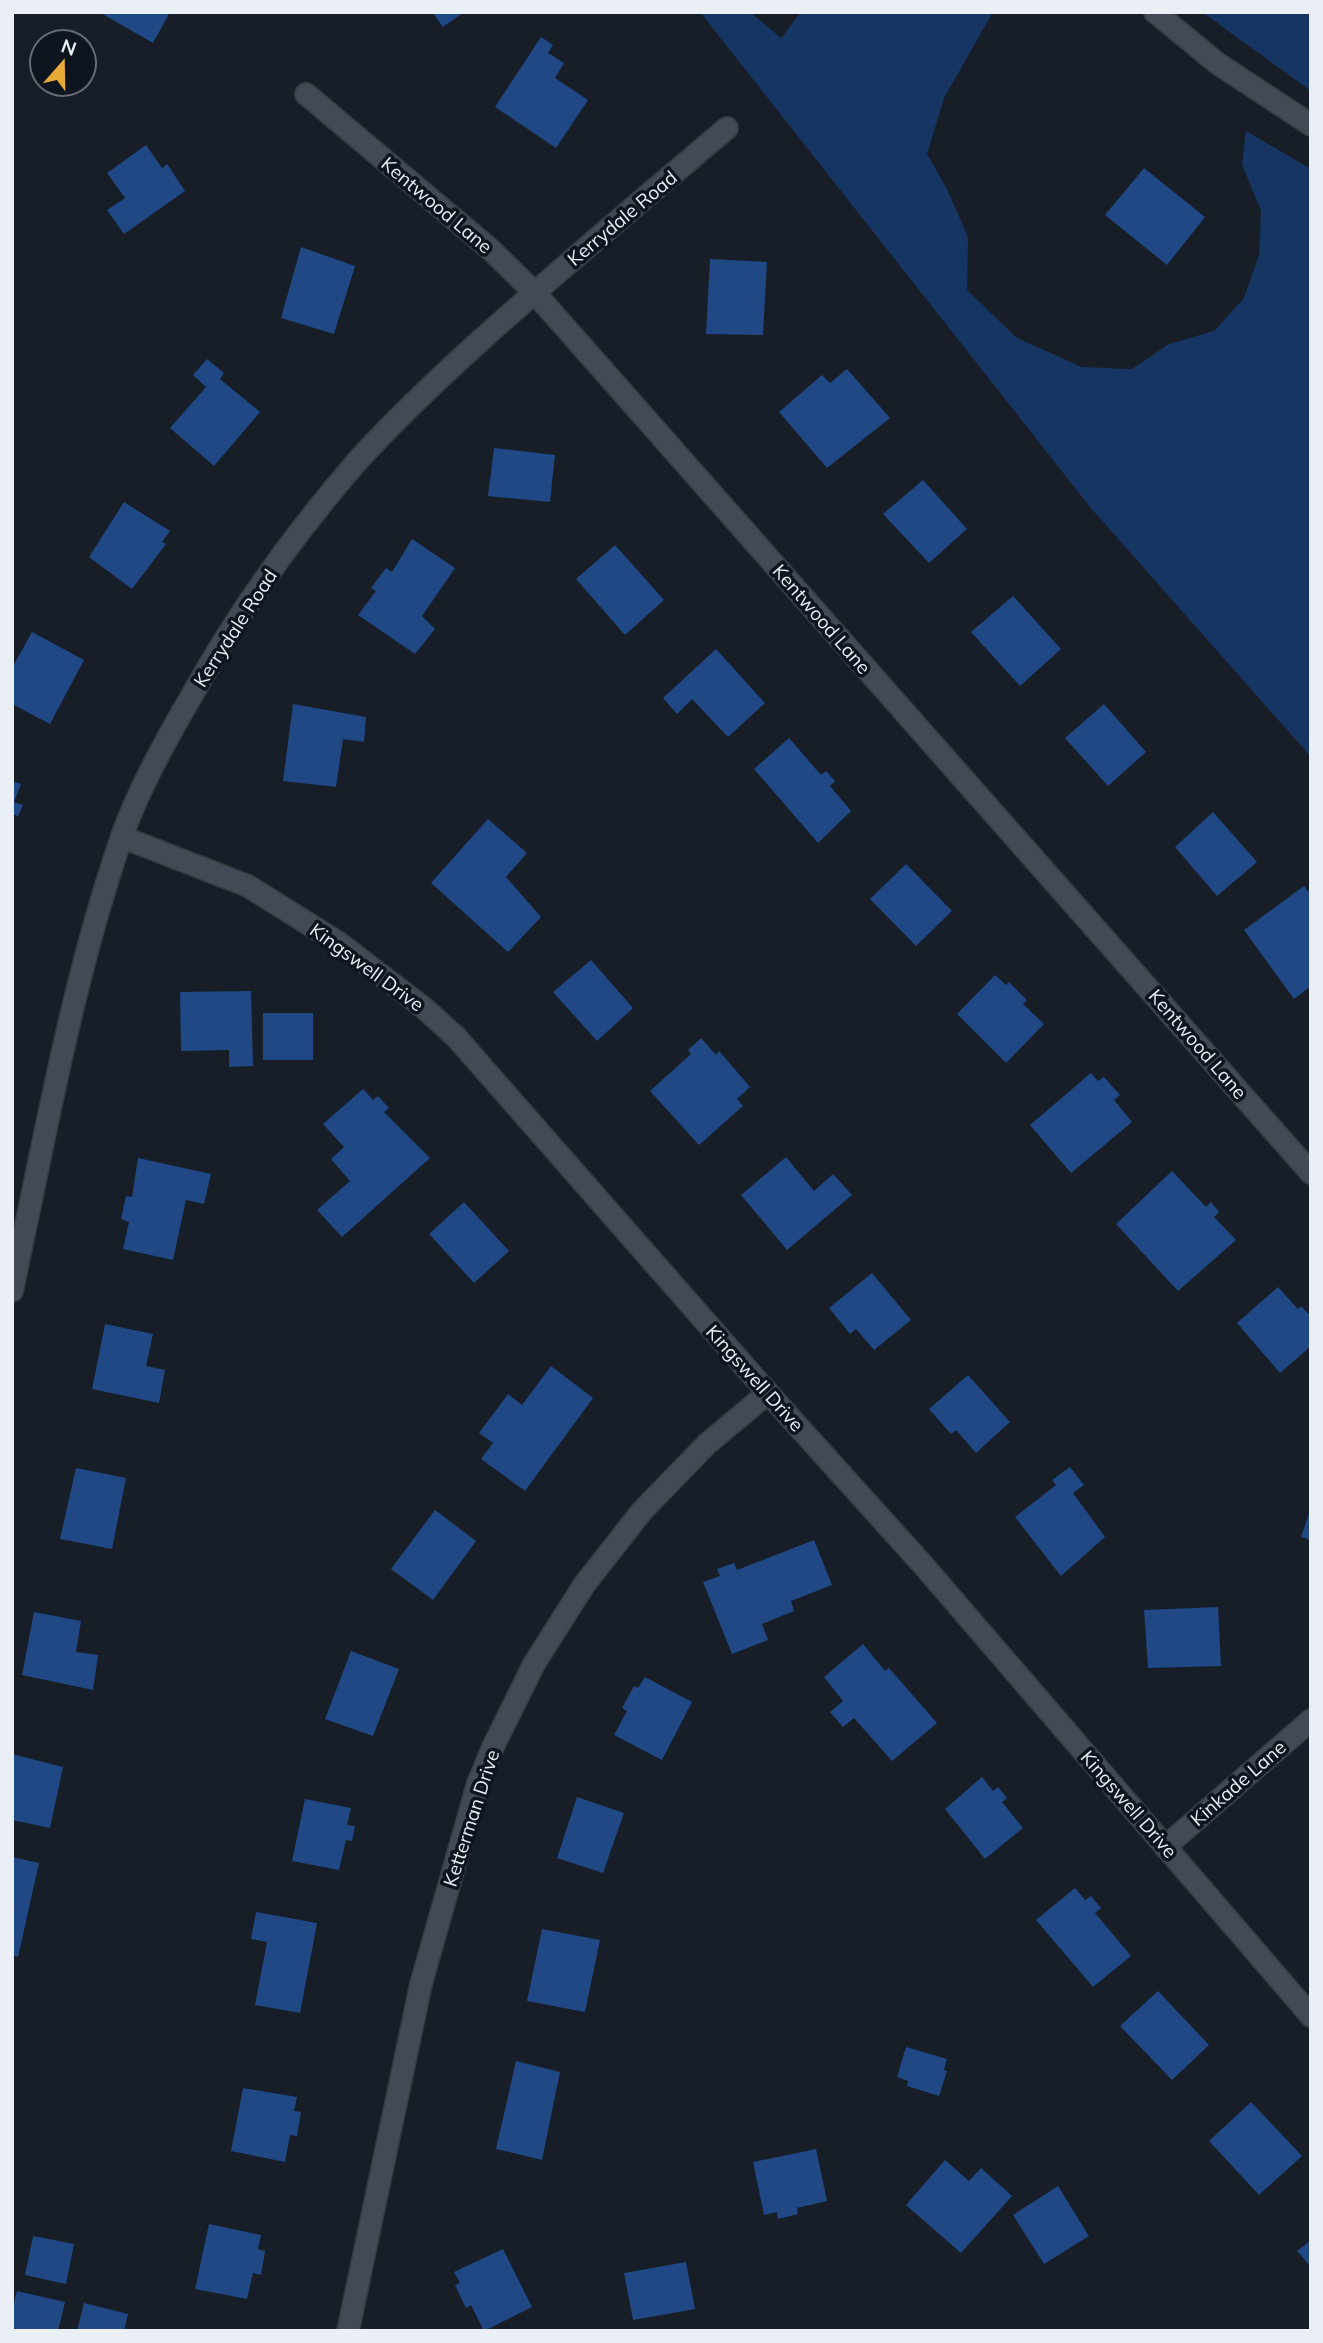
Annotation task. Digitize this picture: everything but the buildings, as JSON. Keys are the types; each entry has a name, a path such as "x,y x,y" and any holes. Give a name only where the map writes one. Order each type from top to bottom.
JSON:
{"street":[{"path":"1155,12 1217,63 1311,125"},
{"name":"Kentwood Lane","path":"306,94 491,250 534,292 1311,1173"},
{"name":"Kerrydale Road","path":"12,1291 41,1145 88,950 122,837 165,742 220,644 299,532 356,463 418,400 534,292 727,128"},
{"name":"Kingswell Drive","path":"122,837 248,886 339,943 424,1008 456,1037 768,1393 924,1566 1311,2016"},
{"name":"Ketterman Drive","path":"348,2331 421,1984 478,1783 493,1747 534,1664 592,1574 642,1511 707,1444 768,1393"},
{"name":"Kinkade Lane","path":"1165,1847 1311,1720"}],"shaded area":[{"path":"700,12 750,12 781,38 801,12 993,12 944,98 927,154 947,189 968,237 967,290 1017,338 1082,367 1132,369 1169,344 1214,331 1244,298 1259,255 1261,211 1242,164 1246,131 1311,169 1311,757 1090,507"},
{"path":"1202,12 1311,12 1311,91"}]}
